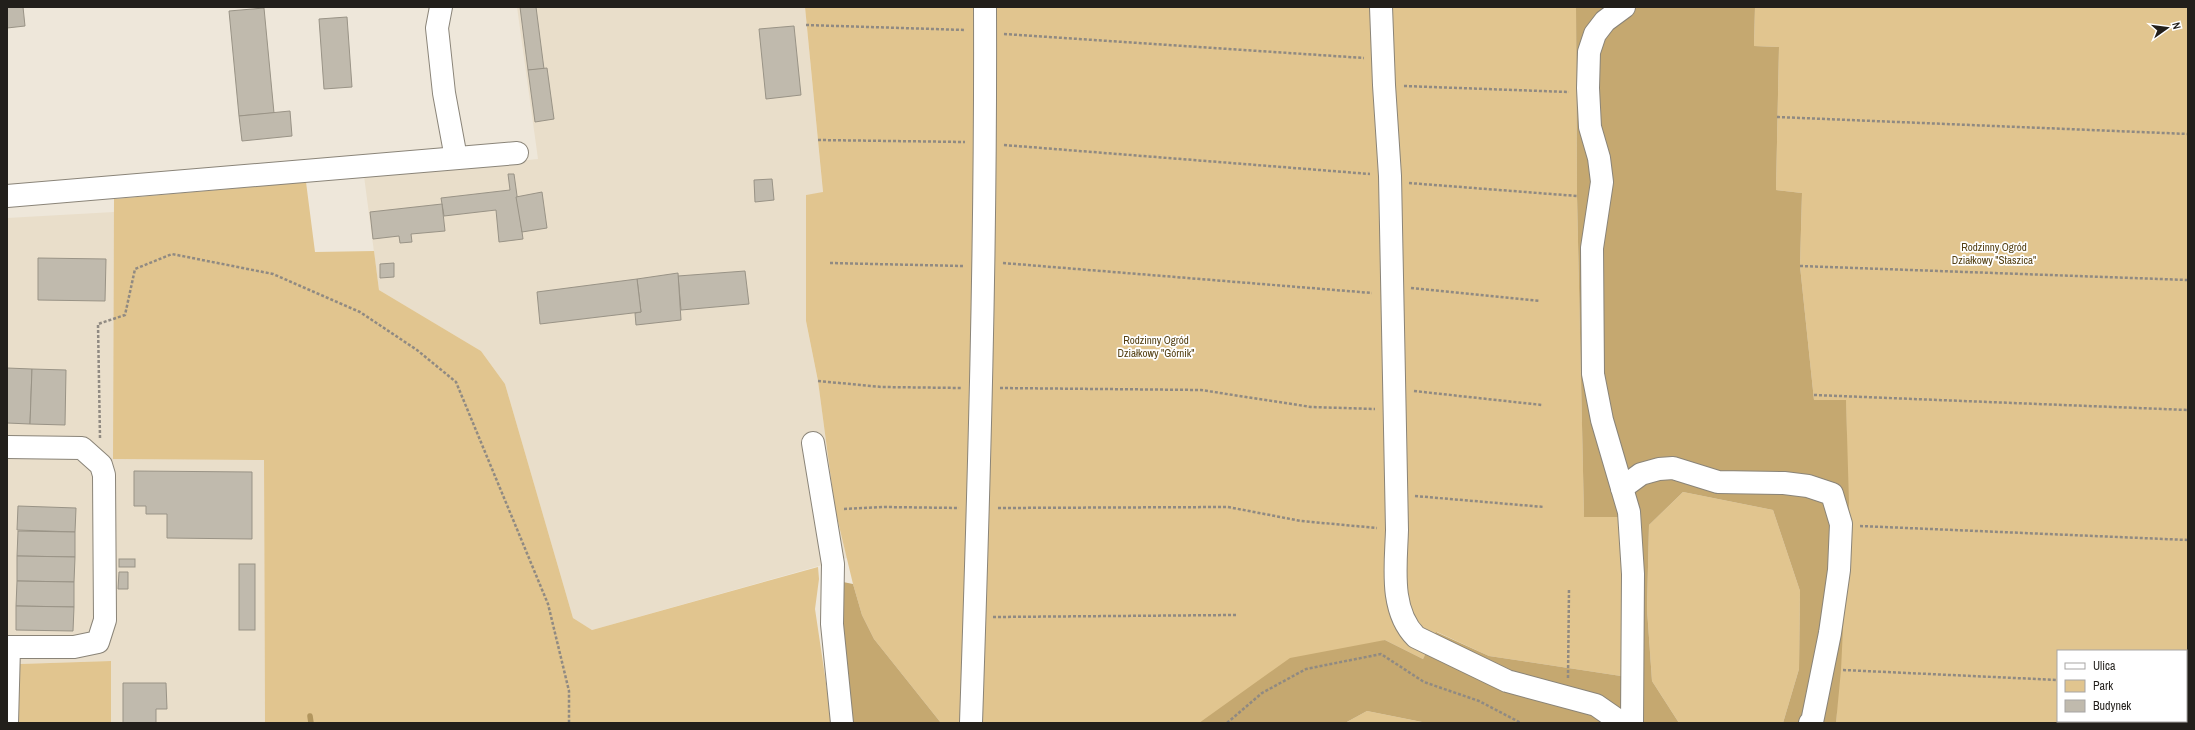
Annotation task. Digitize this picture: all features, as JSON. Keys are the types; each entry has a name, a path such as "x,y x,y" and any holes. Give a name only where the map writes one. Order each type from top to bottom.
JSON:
{"lane":[{"path":"441,7 437,28 444,93 456,158"},
{"path":"971,723 982,388 986,143 985,7"},
{"path":"1381,7 1390,179 1393,290 1393,400 1397,530 1395,588 1407,628 1416,637 1507,681 1596,705 1622,723"},
{"path":"1624,7 1605,22 1595,34 1589,52 1588,88 1590,127 1599,158 1602,182 1592,248 1593,374 1602,420 1629,512 1633,574 1632,723"},
{"path":"7,196 517,153"},
{"path":"814,444 834,564 832,624 842,723"},
{"path":"7,448 82,448 101,464 104,475 105,620 98,642 74,647 8,647 7,723"},
{"path":"1622,488 1641,474 1659,469 1673,468 1718,482 1784,482 1802,485 1832,494 1841,524 1839,570 1823,667 1812,722 1810,723"}],"path":[{"path":"806,25 985,32 1383,59"},
{"path":"1384,86 1576,92"},
{"path":"1777,117 2188,134"},
{"path":"818,140 986,143 1577,196"},
{"path":"101,464 98,324 125,316 135,269 172,254 273,274 360,312 417,350 456,382 548,604 569,691 569,723"},
{"path":"830,263 984,264 1393,290 1540,301"},
{"path":"1800,266 2188,280"},
{"path":"818,381 882,387 1201,390 1311,407 1393,400 1542,405"},
{"path":"1814,395 2188,410"},
{"path":"1396,494 1544,507"},
{"path":"842,509 884,507 978,509 1228,507 1301,520 1397,530"},
{"path":"1841,524 2188,540"},
{"path":"1568,681 1569,589"},
{"path":"974,617 1236,614"},
{"path":"1227,723 1262,693 1306,669 1381,654 1424,682 1478,701 1521,723"},
{"path":"1823,667 1841,670 2057,680"}],"shaded area":[{"path":"517,7 805,7 823,193 806,195 806,321 818,381 835,509 847,558 592,630 573,618 505,384 481,351 379,290 364,176 538,159"},
{"path":"1576,7 1755,7 1754,46 1779,47 1776,190 1802,193 1800,266 1814,400 1846,400 1849,503 1841,670 1836,723 1783,723 1799,669 1800,591 1773,510 1683,492 1649,525 1647,609 1652,681 1679,723 1427,723 1367,711 1345,723 1199,723 1290,658 1385,640 1423,659 1436,632 1489,656 1621,676 1622,517 1584,517 1577,196"},
{"path":"114,212 113,459 264,460 265,723 111,723 110,661 20,664 18,723 7,723 7,218"},
{"path":"838,581 853,584 862,615 874,639 941,723 849,723"}],"green space":[{"name":"Rodzinny Ogród Działkowy \"Górnik\"","path":"805,7 1576,7 1577,196 1584,516 1622,517 1621,676 1489,656 1437,632 1423,659 1385,640 1199,723 941,723 874,639 862,615 835,509 818,381 806,321 806,195 823,192"},
{"name":"Rodzinny Ogród Działkowy \"Staszica\"","path":"1755,7 2188,7 2188,723 1836,723 1848,525 1846,401 1814,400 1800,266 1802,193 1776,190 1779,47 1754,46"},
{"path":"306,182 315,252 374,251 379,290 481,351 505,384 573,618 592,630 818,567 819,579 815,609 832,723 265,723 264,460 113,459 114,199"},
{"path":"1683,492 1773,510 1800,591 1799,669 1783,723 1679,723 1652,681 1647,609 1649,525"},
{"path":"111,661 111,723 18,723 20,664"},
{"path":"1367,711 1427,723 1345,723"}],"building":[{"path":"7,7 23,7 25,26 7,28"},
{"path":"520,7 536,7 544,69 528,70"},
{"path":"264,8 274,113 239,116 229,11"},
{"path":"347,17 352,87 324,89 319,19"},
{"path":"794,26 801,95 766,99 759,29"},
{"path":"547,68 554,119 535,122 528,70"},
{"path":"290,111 292,136 242,141 239,116"},
{"path":"508,174 514,174 523,239 499,242 496,210 444,216 441,198 510,190"},
{"path":"772,179 774,200 755,202 754,180"},
{"path":"542,192 547,228 522,232 516,197"},
{"path":"442,204 445,231 411,234 412,242 400,243 399,236 373,239 370,212"},
{"path":"38,258 106,259 105,301 38,300"},
{"path":"394,263 394,277 380,278 380,264"},
{"path":"745,271 749,304 681,310 678,276"},
{"path":"678,273 681,320 636,325 635,313 641,312 637,279"},
{"path":"637,279 641,312 540,324 537,292"},
{"path":"7,368 32,369 30,424 7,423"},
{"path":"32,369 66,370 65,425 30,424"},
{"path":"134,471 252,472 252,539 167,538 167,514 146,514 146,506 134,506"},
{"path":"18,506 76,508 75,532 17,530"},
{"path":"18,531 75,532 75,557 17,556"},
{"path":"17,556 75,557 74,582 17,581"},
{"path":"119,559 135,559 135,567 119,567"},
{"path":"239,564 255,564 255,630 239,630"},
{"path":"119,572 128,572 128,589 118,589"},
{"path":"17,581 74,582 74,607 16,606"},
{"path":"16,606 74,607 73,631 16,630"},
{"path":"123,683 166,683 167,709 156,709 156,723 123,723"}],"waterway":[{"path":"310,716 311,723"}]}
